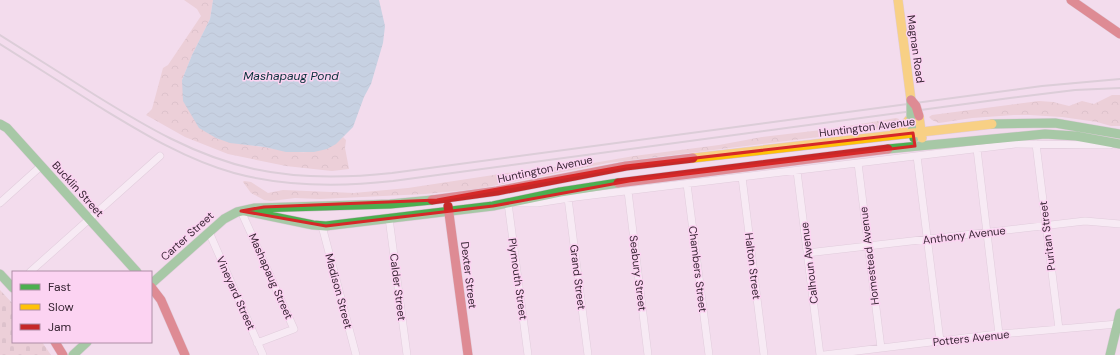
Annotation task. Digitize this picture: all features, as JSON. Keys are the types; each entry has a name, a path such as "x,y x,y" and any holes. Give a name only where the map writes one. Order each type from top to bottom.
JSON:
{"main road":[{"name":"Magnan Road","path":"898,0 911,100 916,106 915,117 919,146"},
{"path":"1071,0 1120,34"},
{"path":"890,136 915,117"},
{"name":"Huntington Avenue","path":"241,211 264,207 390,204 447,199 626,166 994,124 1034,122 1062,124 1119,133"},
{"name":"Bucklin Street","path":"0,124 7,128 136,271"},
{"path":"241,211 281,220 322,226 508,203 560,192 629,181 919,146 1027,135 1045,134 1076,136 1120,145"},
{"name":"Dexter Street","path":"447,199 468,355"},
{"name":"Carter Street","path":"152,285 226,217 241,211"},
{"path":"0,274 12,287"},
{"path":"152,287 161,300 185,355"},
{"path":"1110,355 1120,313"},
{"path":"56,343 63,355"},
{"path":"73,355 86,343"}],"street":[{"path":"508,203 537,203 1015,144 1120,145"},
{"name":"Puritan Street","path":"1036,144 1059,329"},
{"path":"977,149 999,334"},
{"path":"31,271 160,156"},
{"path":"918,156 940,341"},
{"name":"Homestead Avenue","path":"858,163 881,348"},
{"path":"0,203 41,166"},
{"name":"Calhoun Avenue","path":"797,170 820,355"},
{"name":"Halton Street","path":"742,177 764,355"},
{"name":"Chambers Street","path":"687,184 709,355"},
{"name":"Seabury Street","path":"628,191 648,355"},
{"name":"Grand Street","path":"568,198 588,355"},
{"name":"Plymouth Street","path":"508,203 528,355"},
{"name":"Mashapaug Street","path":"241,211 250,228 294,329 257,343"},
{"name":"Calder Street","path":"389,218 407,355"},
{"name":"Anthony Avenue","path":"807,253 1088,220 1120,224"},
{"name":"Madison Street","path":"322,226 356,355"},
{"name":"Vineyard Street","path":"209,232 263,355"},
{"name":"Potters Avenue","path":"824,355 851,353 999,334 1118,324"}],"highlighted area":[{"path":"913,133 915,146 629,181 493,206 326,226 241,211 264,207 437,200 626,166"}],"green space":[{"path":"184,0 213,0 210,19 192,55 182,80 216,138 246,145 285,151 305,152 325,149 343,137 346,140 345,148 349,169 332,171 286,166 228,154 185,137 146,115 152,109 163,68 168,65 201,16 197,9"},
{"path":"1112,95 1120,95 1120,126 1111,126 1097,122 1062,117 1030,115 972,118 939,123 929,117 932,115 1039,101 1053,102 1069,106 1082,101 1094,104"},
{"path":"896,118 899,119 899,124 883,129 608,163 477,189 425,194 320,199 295,198 271,201 264,200 251,193 243,182 251,182 268,193 283,190 354,193 408,188 547,167 582,165 634,156 719,145 762,137 830,129"},
{"path":"0,290 12,303 12,343 43,343 51,355 0,355"}],"water":[{"name":"Mashapaug Pond","path":"213,0 379,0 385,26 383,43 371,84 364,97 353,127 336,144 327,149 314,152 286,152 265,147 230,143 216,138 199,128 183,101 182,80 192,55 210,19"}],"railway":[{"path":"0,35 133,118 191,148 211,156 254,169 288,175 323,177 392,173 1042,86 1120,79"},
{"path":"0,44 114,116 180,153 216,167 254,178 293,183 333,185 393,181 1010,98 1075,90 1120,88"}],"traffic: fast":[{"path":"911,100 911,117"},
{"path":"911,117 914,138"},
{"path":"992,124 1055,123 1120,134"},
{"path":"0,124 7,128 136,271"},
{"path":"888,149 1045,134 1076,136 1120,144"},
{"path":"245,211 313,225 326,226 493,206 560,192 618,183"},
{"path":"152,283 224,219 237,212 255,208 390,204 432,200"},
{"path":"0,274 12,287"},
{"path":"1110,355 1120,313"},
{"path":"73,355 86,343"}],"traffic: slow":[{"path":"898,0 911,100"},
{"path":"919,116 922,138"},
{"path":"892,135 903,127 911,117"},
{"path":"693,158 992,124"}],"traffic: jam":[{"path":"1071,0 1120,34"},
{"path":"911,100 916,106 919,116"},
{"path":"618,183 888,149"},
{"path":"432,200 497,191 626,166 693,158"},
{"path":"448,206 468,355"},
{"path":"152,288 161,300 185,355"},
{"path":"56,343 63,355"}]}
